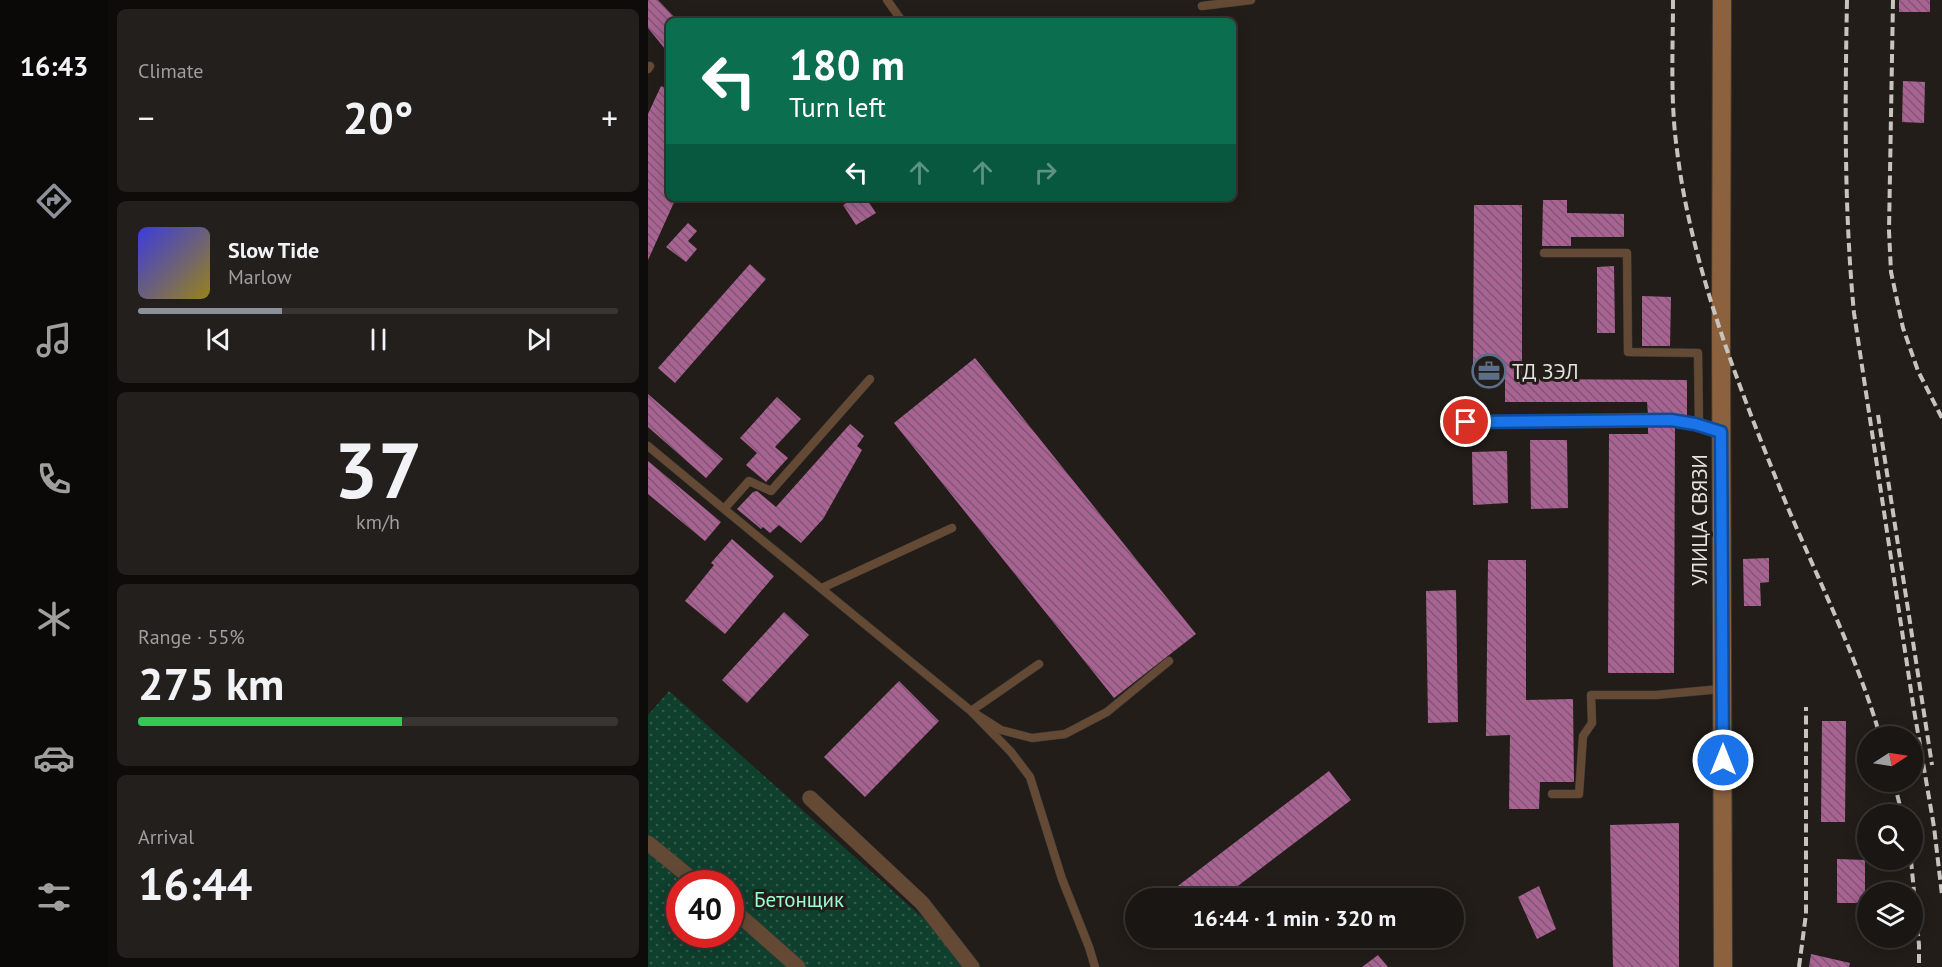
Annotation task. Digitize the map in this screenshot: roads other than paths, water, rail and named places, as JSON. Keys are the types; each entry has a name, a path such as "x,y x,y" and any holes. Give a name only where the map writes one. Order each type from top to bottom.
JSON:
{"street":[{"name":"УЛИЦА СВЯЗИ","path":"1722,0 1723,967"},
{"path":"810,798 922,903 972,967"},
{"path":"648,843 681,870"},
{"path":"744,919 798,967"}],"lane":[{"path":"887,0 900,18"},
{"path":"1202,6 1251,0"},
{"path":"1544,253 1627,253 1628,352 1698,353 1699,426"},
{"path":"724,509 749,481 771,491 870,379"},
{"path":"1466,422 1671,420 1721,432"},
{"path":"648,446 971,711 1011,752 1030,777 1062,879 1095,967"},
{"path":"822,588 952,528"},
{"path":"971,711 1001,730 1032,738 1065,734 1107,712 1169,661"},
{"path":"971,711 1039,664"},
{"path":"1552,794 1579,794 1583,736 1592,723 1591,695 1656,695 1722,689"}],"railway":[{"path":"1673,0 1672,75 1677,150 1683,191 1703,274 1744,397 1857,670 1877,726"},
{"path":"1847,0 1847,196 1854,313 1913,704 1934,827 1942,895"},
{"path":"1893,0 1889,231 1891,272 1903,328 1918,371 1942,418"},
{"path":"1878,415 1932,765"},
{"path":"1799,967 1806,914 1806,707"},
{"path":"1896,792 1900,804"},
{"path":"1912,870 1919,967"}],"place":[{"name":"ТД ЗЭЛ","path":"1489,371"}],"park label":[{"name":"Бетонщик","path":"799,899"}]}
